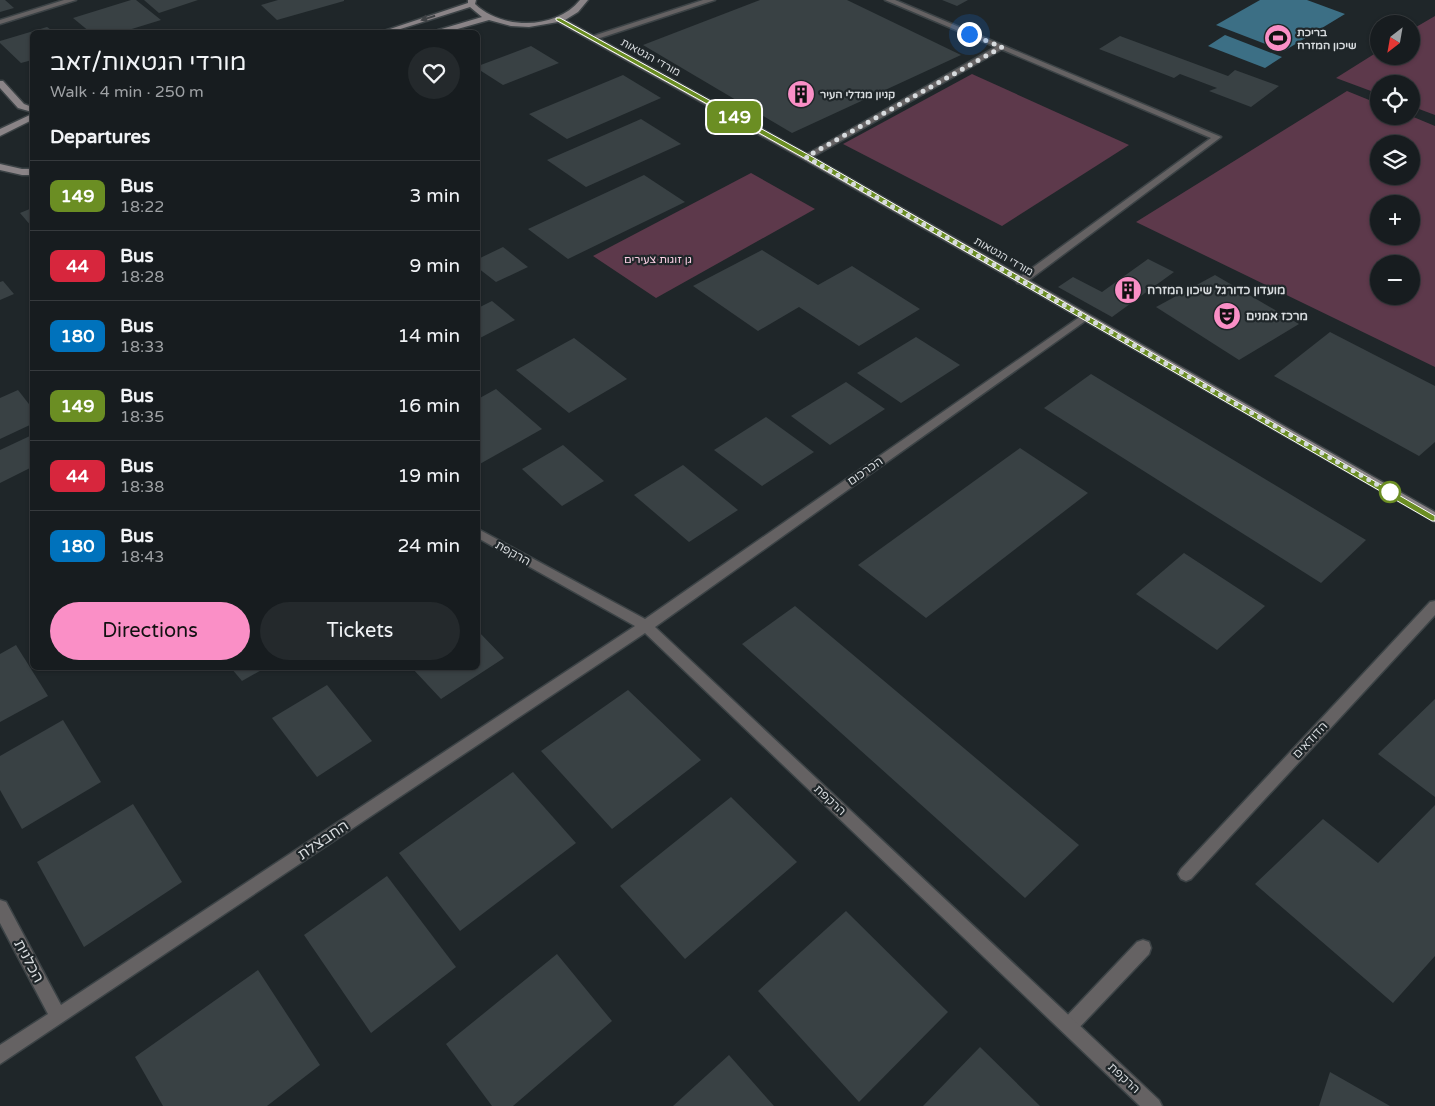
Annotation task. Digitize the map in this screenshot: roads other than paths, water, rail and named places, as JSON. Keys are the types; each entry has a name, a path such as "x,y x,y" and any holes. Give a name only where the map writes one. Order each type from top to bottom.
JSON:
{"street":[{"path":"0,22 72,0"},
{"path":"391,30 471,2 476,12 487,18 502,23 521,24 558,19 578,8 584,0"},
{"path":"591,38 710,0"},
{"path":"889,0 1217,137 1021,281"},
{"path":"448,30 487,18"},
{"name":"מורדי הגטאות","path":"558,19 806,157 1435,518"},
{"path":"806,157 1002,47"},
{"path":"0,83 21,106 30,109"},
{"path":"17,123 21,106"},
{"path":"0,133 30,118"},
{"path":"2,169 30,172"},
{"name":"הכרכום","path":"646,626 1084,317"},
{"name":"הרקפת","path":"480,534 646,626 1153,1106"},
{"name":"הדודאים","path":"1186,874 1435,606"},
{"name":"החבצלת","path":"0,1055 646,626"},
{"name":"הכלנית","path":"0,907 58,1016"},
{"path":"1068,1026 1143,948"}],"water":[{"name":"בריכת שיכון המזרח","path":"1260,0 1307,0 1345,14 1284,51 1216,25"},
{"path":"1225,35 1282,57 1265,68 1208,46"}],"place":[{"name":"בריכת שיכון המזרח","path":"1278,38"},
{"name":"קניון מגדלי העיר","path":"801,94"},
{"name":"מועדון כדורגל שיכון המזרח","path":"1128,290"},
{"name":"מרכז אמנים","path":"1227,316"}],"park label":[{"name":"גן זוגות צעירים","path":"658,259"}]}
